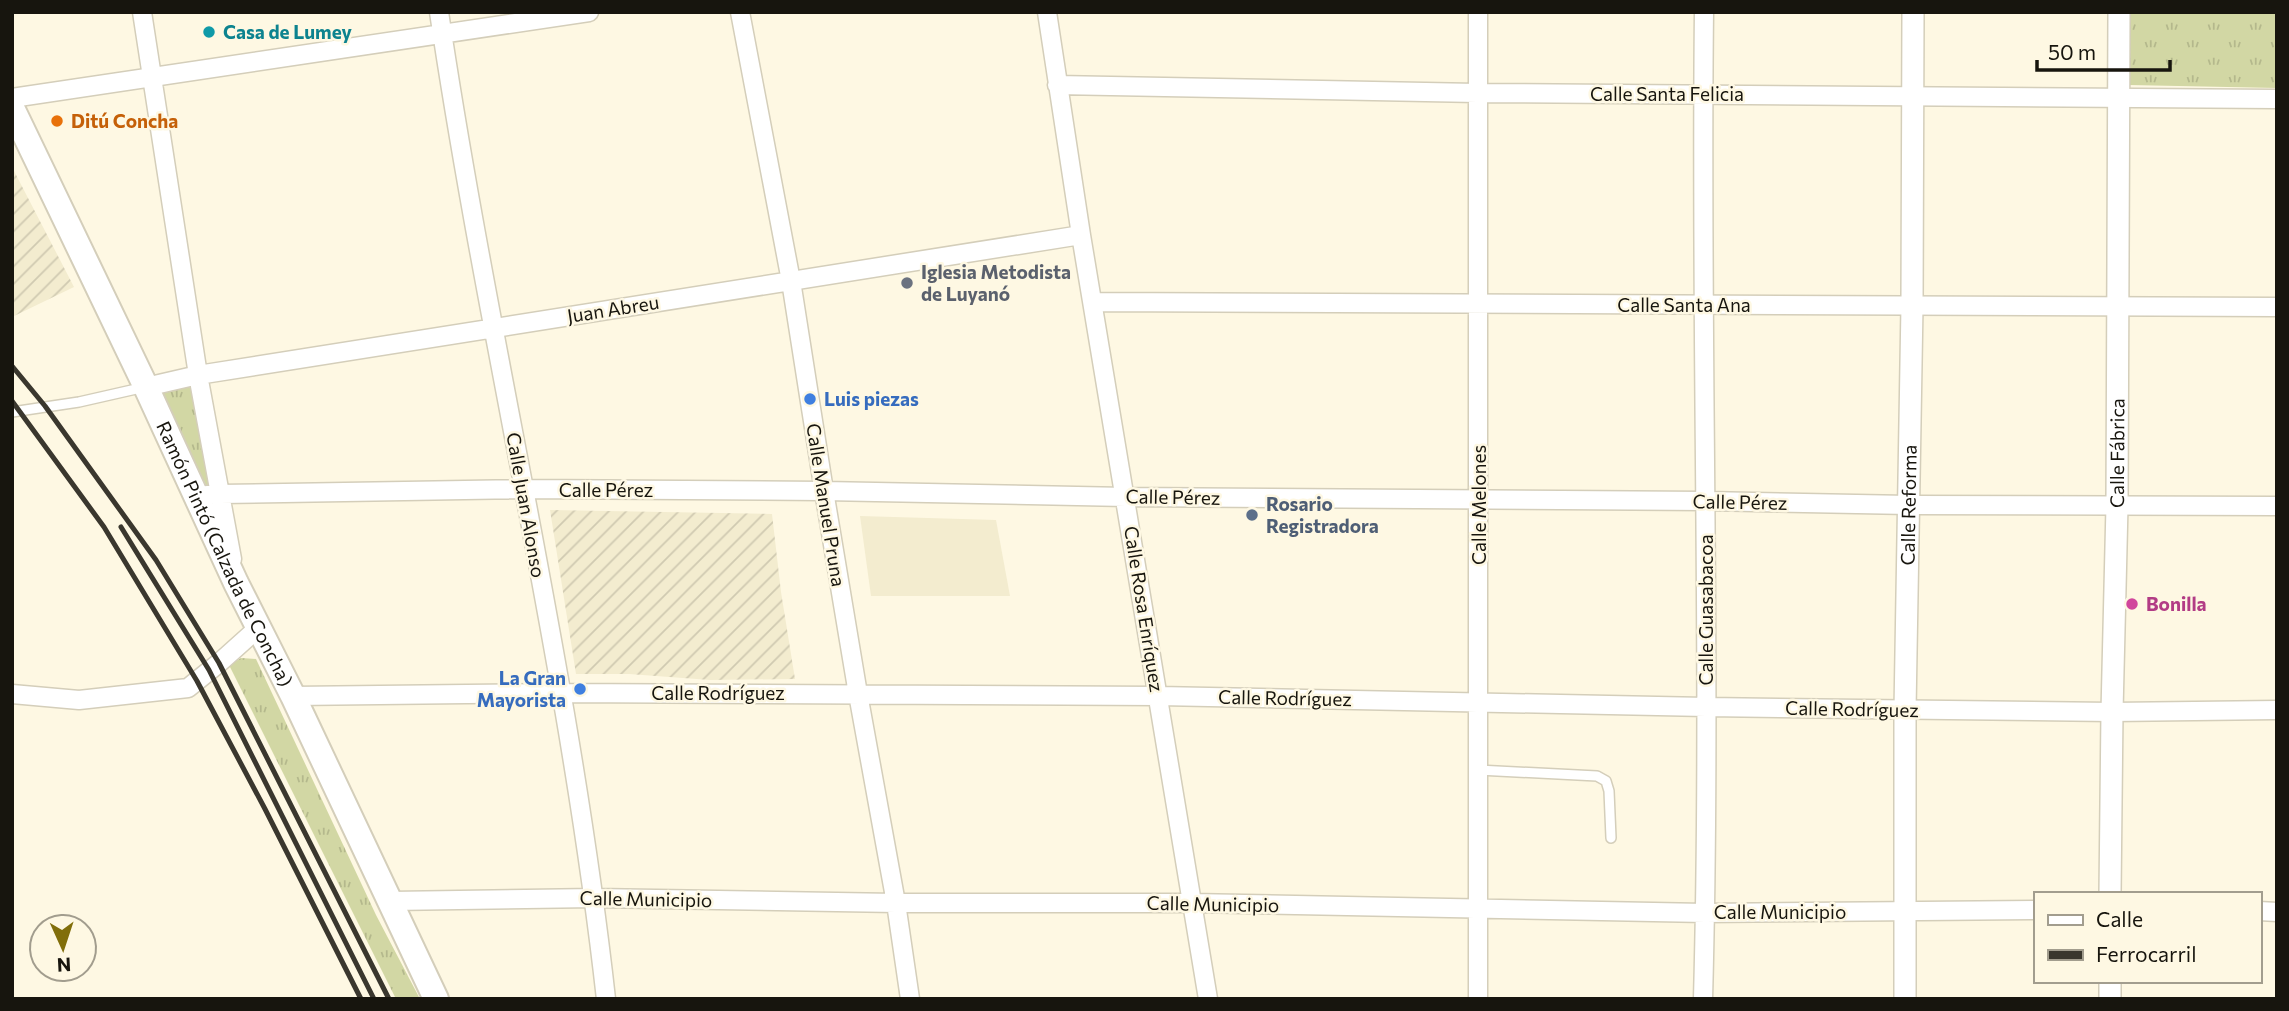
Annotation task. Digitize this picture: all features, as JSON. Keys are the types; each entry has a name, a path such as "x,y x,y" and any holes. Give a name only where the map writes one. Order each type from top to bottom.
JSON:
{"main road":[{"name":"Ramón Pintó (Calzada de Concha)","path":"12,108 436,999"}],"street":[{"path":"142,12 198,375 236,583"},
{"name":"Calle Juan Alonso","path":"439,12 595,898 606,999"},
{"path":"12,98 589,12"},
{"name":"Calle Manuel Pruna","path":"740,12 791,281 910,999"},
{"name":"Calle Rosa Enríquez","path":"1047,12 1081,235 1208,999"},
{"name":"Calle Melones","path":"1478,12 1478,999"},
{"name":"Calle Guasabacoa","path":"1703,999 1706,913 1706,501 1702,305 1704,12"},
{"name":"Calle Reforma","path":"1905,999 1905,710 1912,306 1913,12"},
{"name":"Calle Fábrica","path":"2110,892 2117,506 2119,12"},
{"name":"Calle Santa Felicia","path":"1058,85 1477,93 2277,99"},
{"name":"Juan Abreu","path":"146,387 198,375 1081,235"},
{"name":"Calle Santa Ana","path":"1092,302 2277,307"},
{"name":"Calle Pérez","path":"196,496 524,489 1909,505 2277,506"},
{"path":"12,694 79,700 188,688 258,628"},
{"name":"Calle Rodríguez","path":"293,695 560,693 1159,696 1905,710 2277,710"},
{"name":"Calle Municipio","path":"391,901 595,898 1706,913 2034,910"}],"lane":[{"path":"12,412 79,402 146,387"},
{"path":"1478,770 1597,776 1606,781 1609,791 1611,838"}],"shaded area":[{"path":"12,167 74,287 12,317"},
{"path":"550,510 772,514 795,679 710,680 629,674 576,674"},
{"path":"860,516 996,520 1010,596 871,596"}],"green space":[{"path":"2130,12 2277,12 2277,88 2129,85"},
{"path":"191,387 211,486 204,486 162,391"},
{"path":"241,658 256,659 376,915 420,999 396,999 229,665"}],"railway":[{"path":"12,366 45,406 156,560 219,663 389,999"},
{"path":"12,401 104,527 197,681 361,999"},
{"path":"121,527 209,670 374,999"}],"place":[{"name":"Casa de Lumey","path":"209,32"},
{"name":"Ditú Concha","path":"57,121"},
{"name":"Iglesia Metodista de Luyanó","path":"907,283"},
{"name":"Luis piezas","path":"810,399"},
{"name":"Rosario Registradora","path":"1252,515"},
{"name":"Bonilla","path":"2132,604"},
{"name":"La Gran Mayorista","path":"580,689"}]}
